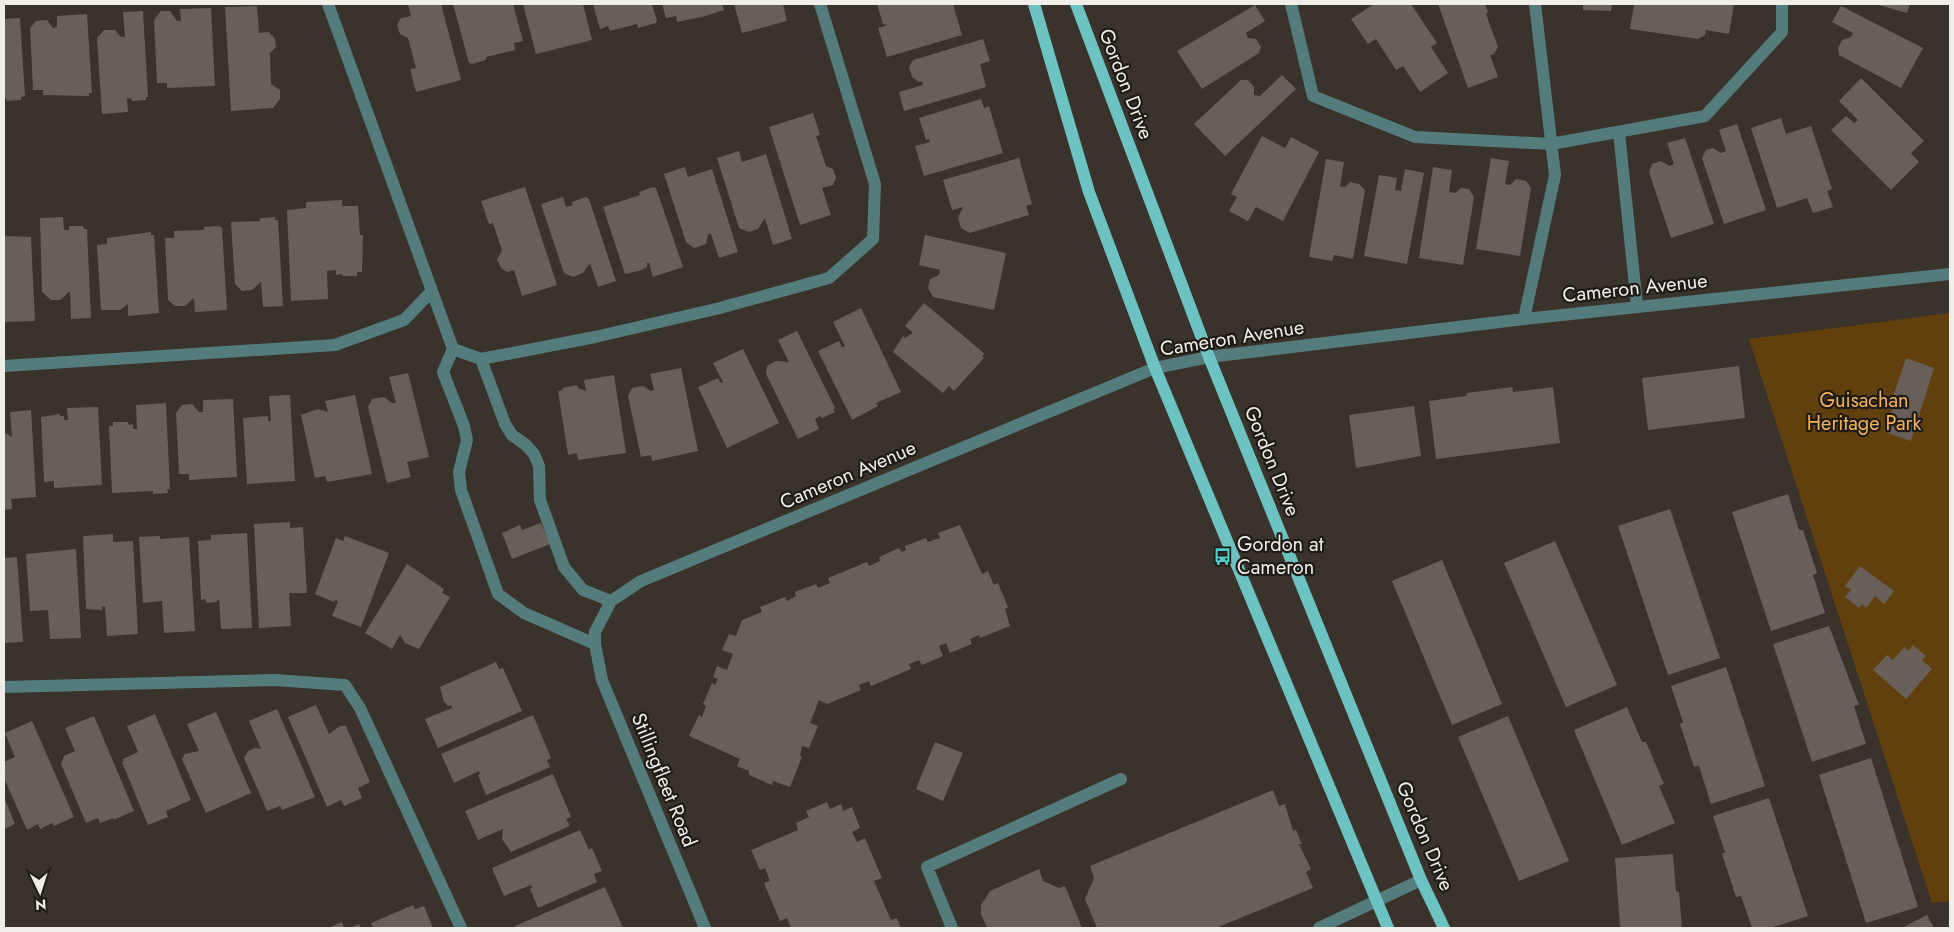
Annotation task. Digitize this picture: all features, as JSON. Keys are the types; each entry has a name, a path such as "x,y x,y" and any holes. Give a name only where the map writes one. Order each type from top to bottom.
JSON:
{"main road":[{"path":"1034,4 1089,192 1155,368 1388,928"},
{"name":"Gordon Drive","path":"1076,4 1210,357 1421,880 1444,928"}],"street":[{"path":"328,4 453,349 443,372 464,426 467,440 459,472 461,490 498,594 524,613 595,644 595,632 611,600 583,590 564,567 540,500 539,466 534,454 512,434 505,424 481,359"},
{"path":"453,349 481,359 595,337 720,308 829,278 873,239 876,184 820,4"},
{"path":"1291,4 1313,96 1415,137 1551,144 1705,116 1782,32 1782,4"},
{"path":"1524,319 1555,175 1535,4"},
{"path":"1619,132 1638,306"},
{"name":"Cameron Avenue","path":"611,600 641,581 1155,368 1210,357 1524,319 1950,274"},
{"path":"4,366 336,345 404,320 431,292"},
{"name":"Stillingfleet Road","path":"595,644 602,680 705,928"},
{"path":"4,687 275,680 345,685 360,708 461,928"},
{"path":"952,928 927,867 1122,779"},
{"path":"1318,928 1421,880"}],"green space":[{"name":"Guisachan Heritage Park","path":"1950,313 1950,901 1932,903 1749,339"}],"building":[{"path":"408,4 441,4 461,80 416,92 410,69 416,68 408,38 400,34 397,25 401,18 411,16"},
{"path":"453,4 513,4 523,41 514,43 515,50 486,57 486,60 472,64 469,63"},
{"path":"523,4 583,4 592,40 536,54"},
{"path":"593,4 652,4 657,21 656,23 638,28 637,24 610,31 608,26 600,29"},
{"path":"662,4 722,4 724,10 677,22 676,16 666,18"},
{"path":"734,4 783,4 787,21 742,33"},
{"path":"877,4 953,4 962,35 887,57 878,28 888,25 883,24"},
{"path":"1374,4 1411,4 1437,43 1431,47 1448,73 1420,92 1403,66 1396,70 1376,39 1368,44 1351,19"},
{"path":"1438,4 1485,4 1488,12 1486,14 1498,47 1494,54 1490,55 1498,77 1468,88"},
{"path":"1583,4 1612,4 1611,11 1583,10"},
{"path":"1634,4 1734,4 1729,34 1706,30 1705,35 1698,39 1630,29"},
{"path":"1875,4 1910,4 1907,13"},
{"path":"1255,5 1265,21 1246,33 1248,38 1256,39 1261,47 1259,53 1202,89 1177,51"},
{"path":"257,6 259,33 269,32 275,39 276,47 270,53 271,84 280,90 280,99 273,108 231,111 225,7"},
{"path":"1841,6 1923,48 1901,88 1839,55 1838,48 1842,40 1851,37 1853,33 1832,22"},
{"path":"211,8 215,86 167,88 167,83 157,83 154,20 161,11 170,11 177,21 181,21 180,9"},
{"path":"143,11 148,97 146,97 146,100 132,101 131,98 127,99 128,112 102,114 97,38 104,30 115,30 121,37 125,37 123,12"},
{"path":"87,14 92,93 89,93 89,96 43,95 43,90 33,90 30,28 36,21 47,20 53,28 57,27 57,16"},
{"path":"20,18 25,96 21,97 21,100 7,101 4,98 4,19"},
{"path":"983,39 990,61 980,64 986,87 904,111 899,92 923,85 922,81 919,82 912,77 909,67 913,60"},
{"path":"1282,75 1296,89 1225,156 1194,124 1241,80 1248,80 1254,87 1254,95 1260,96"},
{"path":"1861,78 1924,141 1911,153 1919,162 1891,190 1831,130 1846,116 1854,123 1858,120 1839,101"},
{"path":"981,99 984,108 989,106 1003,153 924,176 915,146 930,142 929,139 926,140 919,118"},
{"path":"813,113 820,135 816,136 826,166 833,169 836,178 833,185 822,188 831,215 800,225 769,127"},
{"path":"1781,118 1786,134 1811,126 1832,189 1827,191 1833,207 1813,213 1807,198 1777,208 1751,128"},
{"path":"1737,124 1766,210 1724,224 1702,158 1706,150 1713,148 1721,153 1726,151 1719,130"},
{"path":"1262,136 1285,148 1291,137 1319,152 1283,221 1256,207 1248,221 1229,211 1237,197 1231,194"},
{"path":"1685,138 1714,224 1671,238 1649,172 1652,164 1661,161 1669,166 1674,164 1667,143"},
{"path":"739,151 742,162 766,154 792,239 773,245 765,218 758,229 749,232 739,228 717,158"},
{"path":"1019,158 1032,204 1026,206 1029,215 970,233 961,228 958,218 963,207 952,210 943,180"},
{"path":"1491,158 1509,161 1505,184 1510,185 1516,179 1526,181 1531,188 1520,256 1476,249"},
{"path":"1326,159 1344,162 1340,186 1345,187 1350,182 1359,184 1365,190 1353,259 1334,255 1332,261 1309,257"},
{"path":"685,167 688,177 712,169 738,252 719,258 711,234 708,234 706,244 694,248 686,242 664,174"},
{"path":"1433,167 1452,170 1449,192 1455,193 1461,188 1469,189 1474,197 1463,265 1419,258"},
{"path":"1405,169 1424,173 1407,264 1364,256 1379,175 1397,178 1395,190 1401,191"},
{"path":"525,187 557,285 522,296 514,270 507,272 501,268 497,259 502,251 493,223 489,224 481,201"},
{"path":"653,187 656,188 683,267 653,277 649,263 647,263 647,267 642,270 625,274 603,207 640,195 639,192"},
{"path":"563,197 566,207 573,205 572,202 586,197 589,199 616,281 598,287 590,263 583,273 573,277 564,273 541,204"},
{"path":"342,200 342,206 358,206 360,235 363,235 362,272 357,272 357,276 342,276 342,274 336,275 336,270 327,271 328,299 291,301 287,210 306,208 306,202"},
{"path":"63,217 64,230 69,230 69,226 83,226 84,229 87,229 91,318 71,319 70,291 60,300 51,300 42,292 40,218"},
{"path":"275,217 275,220 278,220 283,306 263,307 261,282 252,290 242,291 235,284 231,222 260,221 260,218"},
{"path":"219,226 222,228 227,310 195,312 194,298 185,306 175,306 168,300 165,238 174,238 174,231 204,230 204,227"},
{"path":"151,232 151,235 154,235 159,313 128,316 128,304 120,310 101,310 97,245 107,244 107,238"},
{"path":"925,235 1006,253 994,310 933,297 928,288 930,279 939,275 940,270 919,265"},
{"path":"4,236 31,237 35,321 5,322"},
{"path":"924,303 985,354 982,356 984,358 954,391 949,386 943,393 893,352 903,336 905,338 913,333 905,326"},
{"path":"861,308 901,392 876,403 878,406 852,420 818,351 839,341 842,347 845,346 833,322"},
{"path":"797,331 835,408 833,409 835,412 815,419 819,429 798,439 766,374 767,366 776,361 789,362 778,340"},
{"path":"743,349 779,423 727,448 698,387 718,378 721,383 723,382 713,363"},
{"path":"1906,358 1934,368 1911,441 1885,432 1892,409 1886,407 1890,396 1893,397"},
{"path":"1739,366 1745,418 1648,430 1642,378"},
{"path":"681,368 698,451 652,461 651,455 641,457 628,396 632,388 643,386 651,391 654,390 650,374"},
{"path":"408,373 429,457 407,462 411,477 387,483 368,407 372,399 384,397 392,403 396,403 389,377"},
{"path":"614,375 626,453 578,460 577,453 568,455 558,391 563,390 562,388 577,385 578,388 586,391 584,380"},
{"path":"1512,387 1513,392 1553,387 1560,443 1436,459 1429,401 1466,396 1467,393"},
{"path":"290,395 295,481 247,484 243,418 268,416 268,421 271,421 269,396"},
{"path":"355,395 372,474 327,482 325,476 315,478 301,415 318,409 328,412 325,401"},
{"path":"233,399 237,477 189,480 189,474 179,474 176,413 182,405 192,404 199,412 203,412 203,400"},
{"path":"166,403 170,490 167,489 168,493 153,494 153,491 112,493 109,426 113,426 113,422 128,422 129,425 133,424 133,429 137,429 136,405"},
{"path":"1414,406 1421,456 1356,468 1349,415"},
{"path":"98,407 102,485 54,488 54,481 44,482 41,417 60,414 60,416 64,416 64,420 68,420 67,408"},
{"path":"31,410 36,497 11,499 12,509 4,510 4,432 12,437 10,412"},
{"path":"1788,494 1799,530 1803,530 1817,573 1813,575 1825,613 1771,631 1732,512"},
{"path":"1670,509 1720,658 1668,675 1618,526"},
{"path":"290,522 290,528 303,527 307,593 289,593 291,626 259,628 254,524"},
{"path":"541,523 550,544 512,559 502,533 520,525 522,530"},
{"path":"960,525 982,574 988,571 994,585 998,583 1008,607 1005,609 1010,626 980,638 979,635 970,639 972,644 950,653 946,643 939,646 943,656 922,665 919,660 909,664 911,669 871,686 869,681 859,685 861,690 827,704 819,700 810,723 818,726 809,748 802,746 800,756 802,757 790,787 773,781 772,785 749,775 749,771 737,766 740,759 689,736 699,715 702,717 706,706 703,704 712,683 715,685 718,679 713,677 717,666 727,670 733,654 722,650 729,634 736,636 742,620 762,612 760,607 785,597 787,601 796,596 795,592 816,584 818,588 830,583 828,578 867,562 869,566 880,561 879,557 899,548 902,552 906,550 905,546 926,538 928,542 940,538 938,533"},
{"path":"247,533 252,628 221,629 219,599 216,602 207,603 205,599 201,600 198,541 211,540 211,535"},
{"path":"113,534 113,542 133,541 138,634 107,636 105,607 102,606 102,610 86,609 83,536"},
{"path":"160,536 160,539 189,537 195,631 164,633 162,601 143,603 139,537"},
{"path":"345,536 389,553 361,627 332,616 338,601 335,600 334,602 315,594 336,538 343,541"},
{"path":"1555,541 1617,685 1566,707 1504,563"},
{"path":"76,549 81,638 50,639 48,610 30,611 26,554"},
{"path":"17,557 23,642 4,643 4,558"},
{"path":"1442,560 1502,704 1452,725 1392,581"},
{"path":"407,564 444,589 442,593 450,597 419,649 405,643 400,635 392,649 365,633"},
{"path":"1860,566 1894,591 1884,604 1875,596 1866,608 1862,604 1859,608 1845,597 1851,590 1845,586"},
{"path":"1829,626 1859,705 1854,706 1866,744 1812,762 1773,644"},
{"path":"1913,645 1926,656 1922,660 1932,669 1906,699 1873,670 1887,655 1893,660 1904,647 1908,651"},
{"path":"496,662 499,669 503,668 522,711 438,748 425,719 452,708 451,705 448,706 444,702 440,687"},
{"path":"1726,667 1765,786 1711,804 1699,766 1694,767 1680,724 1683,722 1671,686"},
{"path":"316,705 329,734 340,726 346,726 370,782 358,788 362,798 344,806 341,800 327,807 288,717"},
{"path":"1627,707 1642,742 1646,742 1664,784 1659,786 1675,823 1622,845 1574,730"},
{"path":"277,709 315,797 282,810 280,806 267,811 244,758 248,751 255,748 261,749 249,721"},
{"path":"216,712 251,793 206,813 182,759 185,754 199,751 187,724"},
{"path":"155,714 191,800 166,811 168,817 148,825 122,762 124,761 123,759 138,752 127,726"},
{"path":"533,715 551,758 547,760 550,767 486,795 478,775 480,774 479,771 454,783 441,754"},
{"path":"94,716 134,811 113,820 113,818 100,823 98,818 86,823 61,764 64,756 75,751 65,728"},
{"path":"1508,716 1569,861 1519,881 1458,737"},
{"path":"32,721 74,817 54,826 52,823 40,829 38,824 27,830 4,778 4,762 15,757 5,733"},
{"path":"935,742 963,753 943,801 916,789"},
{"path":"1871,758 1918,907 1866,923 1819,775"},
{"path":"553,774 571,817 566,819 570,826 511,852 502,839 503,829 478,840 465,811"},
{"path":"1273,790 1279,806 1285,804 1293,831 1296,830 1302,844 1299,844 1311,869 1306,872 1313,888 1216,928 1097,928 1085,899 1094,878 1090,866"},
{"path":"4,797 15,824 4,829"},
{"path":"1769,798 1808,916 1770,928 1752,928 1741,896 1736,897 1722,854 1725,852 1713,816"},
{"path":"827,802 830,809 841,804 843,811 852,807 860,828 852,832 857,842 865,838 882,878 874,881 891,920 897,918 901,928 791,928 787,918 780,921 764,883 770,881 765,868 760,870 751,850 798,830 796,823 809,817 806,811"},
{"path":"580,830 589,850 592,848 602,871 594,874 597,882 538,908 530,889 532,888 531,885 504,896 492,868"},
{"path":"1673,854 1682,928 1620,928 1615,858"},
{"path":"1039,869 1043,881 1059,888 1065,886 1082,928 987,928 981,914 981,905 990,891"},
{"path":"605,887 623,928 516,928 515,926"},
{"path":"413,905 415,909 424,906 433,928 373,928 371,923"},
{"path":"1927,915 1934,928 1902,928"},
{"path":"342,922 344,928 328,928"},
{"path":"359,924 361,928 349,928"}],"place":[{"name":"Gordon at Cameron","path":"1223,556"}]}
